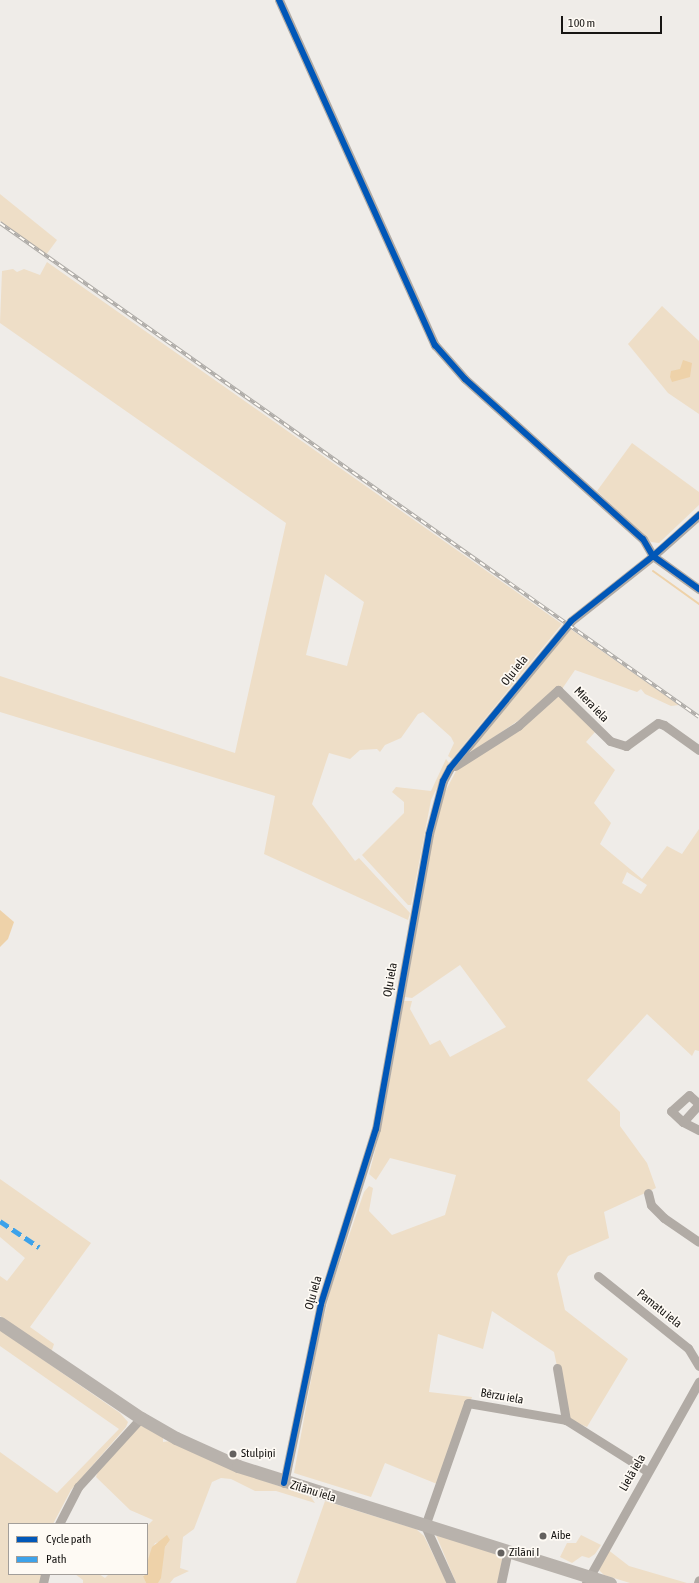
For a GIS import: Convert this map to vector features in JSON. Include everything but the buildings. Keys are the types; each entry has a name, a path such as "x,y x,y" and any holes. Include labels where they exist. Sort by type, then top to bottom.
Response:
{"highway":[{"name":"Zīlānu iela","path":"0,1323 141,1418 201,1450 284,1483 508,1551 587,1580 610,1583"}],"street":[{"path":"279,0 435,344 465,379 643,539 653,556 699,589"},
{"name":"Oļu iela","path":"284,1483 321,1304 376,1128 429,834 436,803 450,768 571,621 653,556 699,515"},
{"name":"Miera iela","path":"450,768 518,726 558,690 610,741 626,746 658,723 664,725 699,750"},
{"path":"683,1122 699,1130"},
{"path":"648,1193 651,1205 664,1218 699,1242"},
{"name":"Pamatu iela","path":"598,1276 688,1348 699,1366"},
{"path":"557,1368 566,1420"},
{"name":"Lielā iela","path":"587,1580 699,1382"},
{"name":"Bērzu iela","path":"425,1526 468,1403 566,1420 648,1471"},
{"path":"60,1523 78,1487 141,1418"},
{"path":"425,1526 451,1583"},
{"path":"501,1583 508,1551"}],"shaded area":[{"path":"0,194 57,240 46,255 0,221"},
{"path":"47,262 562,624 452,759 448,756 454,743 451,737 423,712 418,714 401,738 385,745 380,752 377,749 360,750 350,759 329,753 312,804 355,861 359,858 410,913 408,920 264,854 275,796 0,712 0,676 235,753 286,523 0,323 2,271 13,269 17,272 24,269 40,275","holes":["325,574 364,602 347,666 306,655"]},
{"path":"662,306 699,341 699,414 668,393 628,344"},
{"path":"683,360 692,363 690,377 672,382 670,377 671,371 680,369"},
{"path":"632,443 699,492 699,505 659,543 651,542 597,491"},
{"path":"569,628 679,705 671,706 645,694 641,689 637,692 575,670 562,689 560,688 525,716 472,752 470,749"},
{"path":"559,695 595,732 586,742 615,770 594,803 611,823 600,844 642,879 667,846 682,854 699,829 699,1051 695,1050 692,1056 647,1014 587,1080 620,1112 620,1126 647,1163 656,1188 604,1212 609,1238 568,1256 557,1274 565,1310 628,1359 587,1427 568,1419 554,1352 492,1311 483,1349 438,1334 429,1392 472,1397 442,1486 385,1463 371,1497 294,1473 319,1337 331,1288 364,1192 369,1186 373,1188 369,1211 392,1235 445,1215 456,1175 390,1158 376,1180 369,1174 382,1124 404,1001 412,1001 410,1009 430,1045 440,1040 450,1057 506,1027 460,965 412,998 405,997 435,823 444,794 458,767","holes":["627,872 647,885 641,894 622,883"]},
{"path":"446,759 449,763 431,800 411,905 408,905 362,855 404,813 404,802 392,792 396,787 431,791"},
{"path":"0,910 14,922 8,939 0,947"},
{"path":"0,1179 91,1243 30,1327 54,1344 51,1353 0,1316 0,1276 7,1281 25,1258 0,1237"},
{"path":"0,1330 120,1413 128,1422 126,1427 71,1490 54,1523 8,1523 8,1575 42,1575 40,1583 0,1583 0,1452 57,1493 119,1429 0,1346"},
{"path":"138,1424 163,1437 163,1442 170,1441 235,1471 311,1497 315,1503 276,1491 255,1491 231,1479 221,1478 212,1482 194,1529 183,1537 180,1568 189,1571 174,1578 170,1583 158,1583 165,1547 170,1540 155,1543 148,1560 148,1525 153,1520 130,1510 96,1477 98,1471"},
{"path":"325,1501 416,1529 424,1536 447,1583 296,1583"},
{"path":"167,1535 170,1540 165,1547 161,1578 158,1583 146,1583 143,1576 148,1575 148,1560 152,1547"},
{"path":"436,1535 503,1554 498,1583 456,1583"},
{"path":"581,1535 601,1545 595,1554 589,1558 582,1556 572,1563 560,1557 567,1543 576,1543"},
{"path":"607,1549 629,1566 687,1583 630,1583 604,1575 597,1568"},
{"path":"76,1575 100,1575 105,1578 108,1575 143,1575 146,1583 83,1583 83,1580"}],"waterway":[{"path":"653,571 699,604"}],"railway":[{"path":"0,223 699,717"}],"marked path":[{"path":"0,1221 39,1247"}],"cycle path":[{"path":"279,0 435,345 465,379 643,539 653,556 699,589"},
{"path":"284,1483 321,1304 376,1129 429,834 443,781 450,768 571,621 653,556 699,515"}],"place":[{"name":"Stulpiņi","path":"233,1454"},
{"name":"Aibe","path":"543,1536"},
{"name":"Zīlāni I","path":"501,1553"}]}
